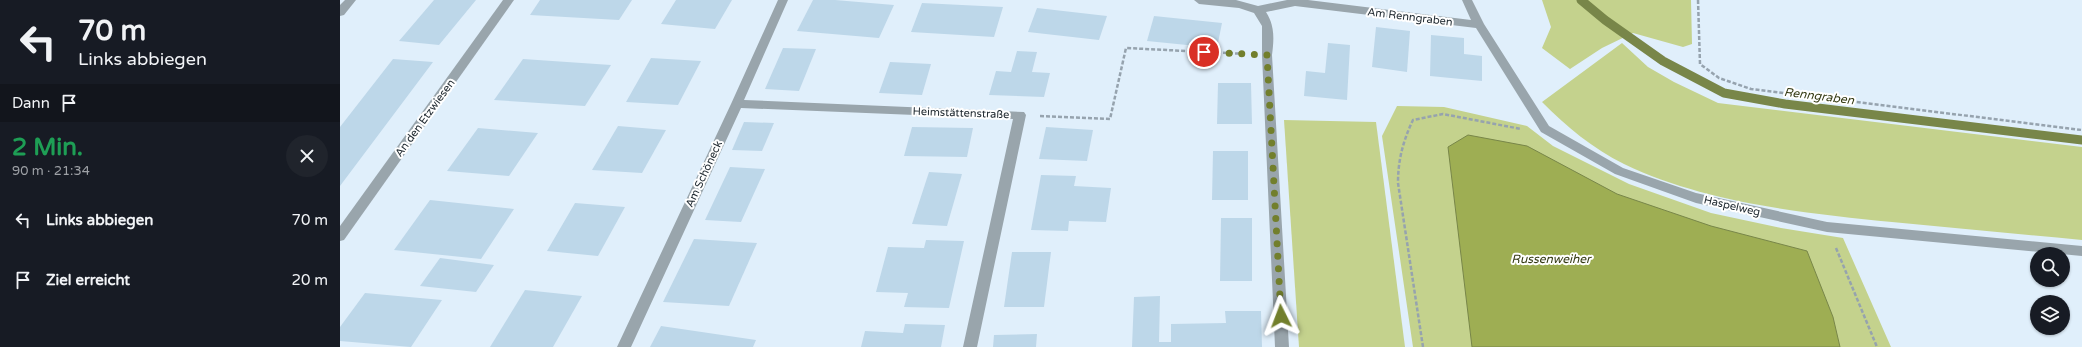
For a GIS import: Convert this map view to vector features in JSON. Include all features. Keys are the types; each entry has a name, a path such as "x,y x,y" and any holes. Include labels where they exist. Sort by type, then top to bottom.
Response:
{"street":[{"path":"340,12 351,0"},
{"name":"An den Etzwiesen","path":"340,236 509,0"},
{"name":"Am Schöneck","path":"624,347 737,104 783,0"},
{"name":"Am Renngraben","path":"1200,0 1239,4 1258,10 1295,2 1479,25"},
{"name":"Haspelweg","path":"1468,0 1479,25 1545,129 1619,171 1696,198 1827,227 2082,251"},
{"path":"1258,10 1265,17 1268,24 1267,55 1282,347"},
{"name":"Heimstättenstraße","path":"737,104 1020,115 970,347"}],"path":[{"path":"1698,0 1700,64 1719,78 1751,89 2082,130"},
{"path":"1020,115 1110,119 1126,48 1267,55"},
{"path":"1422,347 1398,183 1398,158 1405,135 1414,120 1443,114 1528,130 1545,129"},
{"path":"1827,227 1878,347"}],"shaded area":[{"path":"1542,0 1691,0 1692,44 1683,47 1633,33 1602,48 1570,69 1542,48 1551,27"},
{"path":"1622,43 1648,67 1674,82 1718,103 2082,147 2082,240 1859,219 1790,210 1721,197 1688,188 1655,177 1624,164 1601,151 1580,136 1542,102"},
{"name":"Russenweiher","path":"1397,106 1444,107 1527,126 1553,146 1629,184 1711,213 1781,228 1843,238 1891,347 1413,347 1382,136"},
{"path":"1284,120 1376,122 1405,347 1299,347"}],"water":[{"name":"Russenweiher","path":"1468,135 1527,146 1617,194 1711,226 1807,251 1833,317 1840,347 1472,347 1448,147"}],"building":[{"path":"434,0 476,0 439,45 399,41"},
{"path":"540,0 632,0 619,20 530,15"},
{"path":"676,0 732,0 715,29 661,24"},
{"path":"813,0 835,0 894,5 879,38 797,31"},
{"path":"922,3 1003,7 994,37 911,32"},
{"path":"1037,8 1107,16 1099,40 1028,32"},
{"path":"1154,16 1222,23 1217,48 1147,41"},
{"path":"1376,27 1410,31 1407,72 1372,67"},
{"path":"1431,35 1464,38 1464,54 1482,56 1482,81 1430,76"},
{"path":"1328,43 1350,45 1347,100 1304,96 1306,71 1325,73"},
{"path":"783,48 816,49 799,91 765,89"},
{"path":"1017,51 1037,52 1032,72 1050,73 1044,97 989,95 996,71 1011,72"},
{"path":"651,58 701,61 678,105 626,102"},
{"path":"393,59 433,62 340,186 340,127"},
{"path":"523,59 611,65 585,106 494,100"},
{"path":"890,62 931,64 922,95 879,93"},
{"path":"1218,83 1251,83 1252,124 1217,124"},
{"path":"744,122 774,123 762,151 732,150"},
{"path":"618,126 666,130 642,173 592,170"},
{"path":"912,127 973,128 967,157 904,156"},
{"path":"1046,127 1093,130 1087,161 1039,159"},
{"path":"478,128 538,133 509,176 447,171"},
{"path":"1213,151 1248,151 1248,200 1212,200"},
{"path":"730,167 765,169 741,222 705,220"},
{"path":"929,172 962,174 947,226 912,224"},
{"path":"1041,175 1076,176 1074,186 1111,188 1106,222 1069,221 1068,231 1031,230"},
{"path":"430,200 514,209 481,259 394,250"},
{"path":"575,203 625,207 598,256 547,251"},
{"path":"1221,218 1252,218 1252,281 1220,281"},
{"path":"694,239 757,243 729,306 663,302"},
{"path":"926,240 964,241 949,308 904,307 908,293 876,292 888,247 924,248"},
{"path":"1012,252 1051,252 1044,307 1004,307"},
{"path":"440,258 494,265 476,292 420,286"},
{"path":"525,290 582,296 553,347 490,347"},
{"path":"365,293 442,300 411,347 340,341 340,327"},
{"path":"1160,296 1159,342 1171,342 1171,324 1226,323 1225,311 1261,311 1262,347 1132,347 1134,297"},
{"path":"905,324 945,325 941,347 861,347 865,331 903,333"},
{"path":"661,326 756,340 753,347 650,347"},
{"path":"1037,334 1036,347 993,347 994,335"}],"waterway":[{"name":"Renngraben","path":"1581,0 1605,20 1663,61 1724,93 1785,104 2082,140"}],"route":[{"path":"1204,52 1267,55 1281,316"}]}
